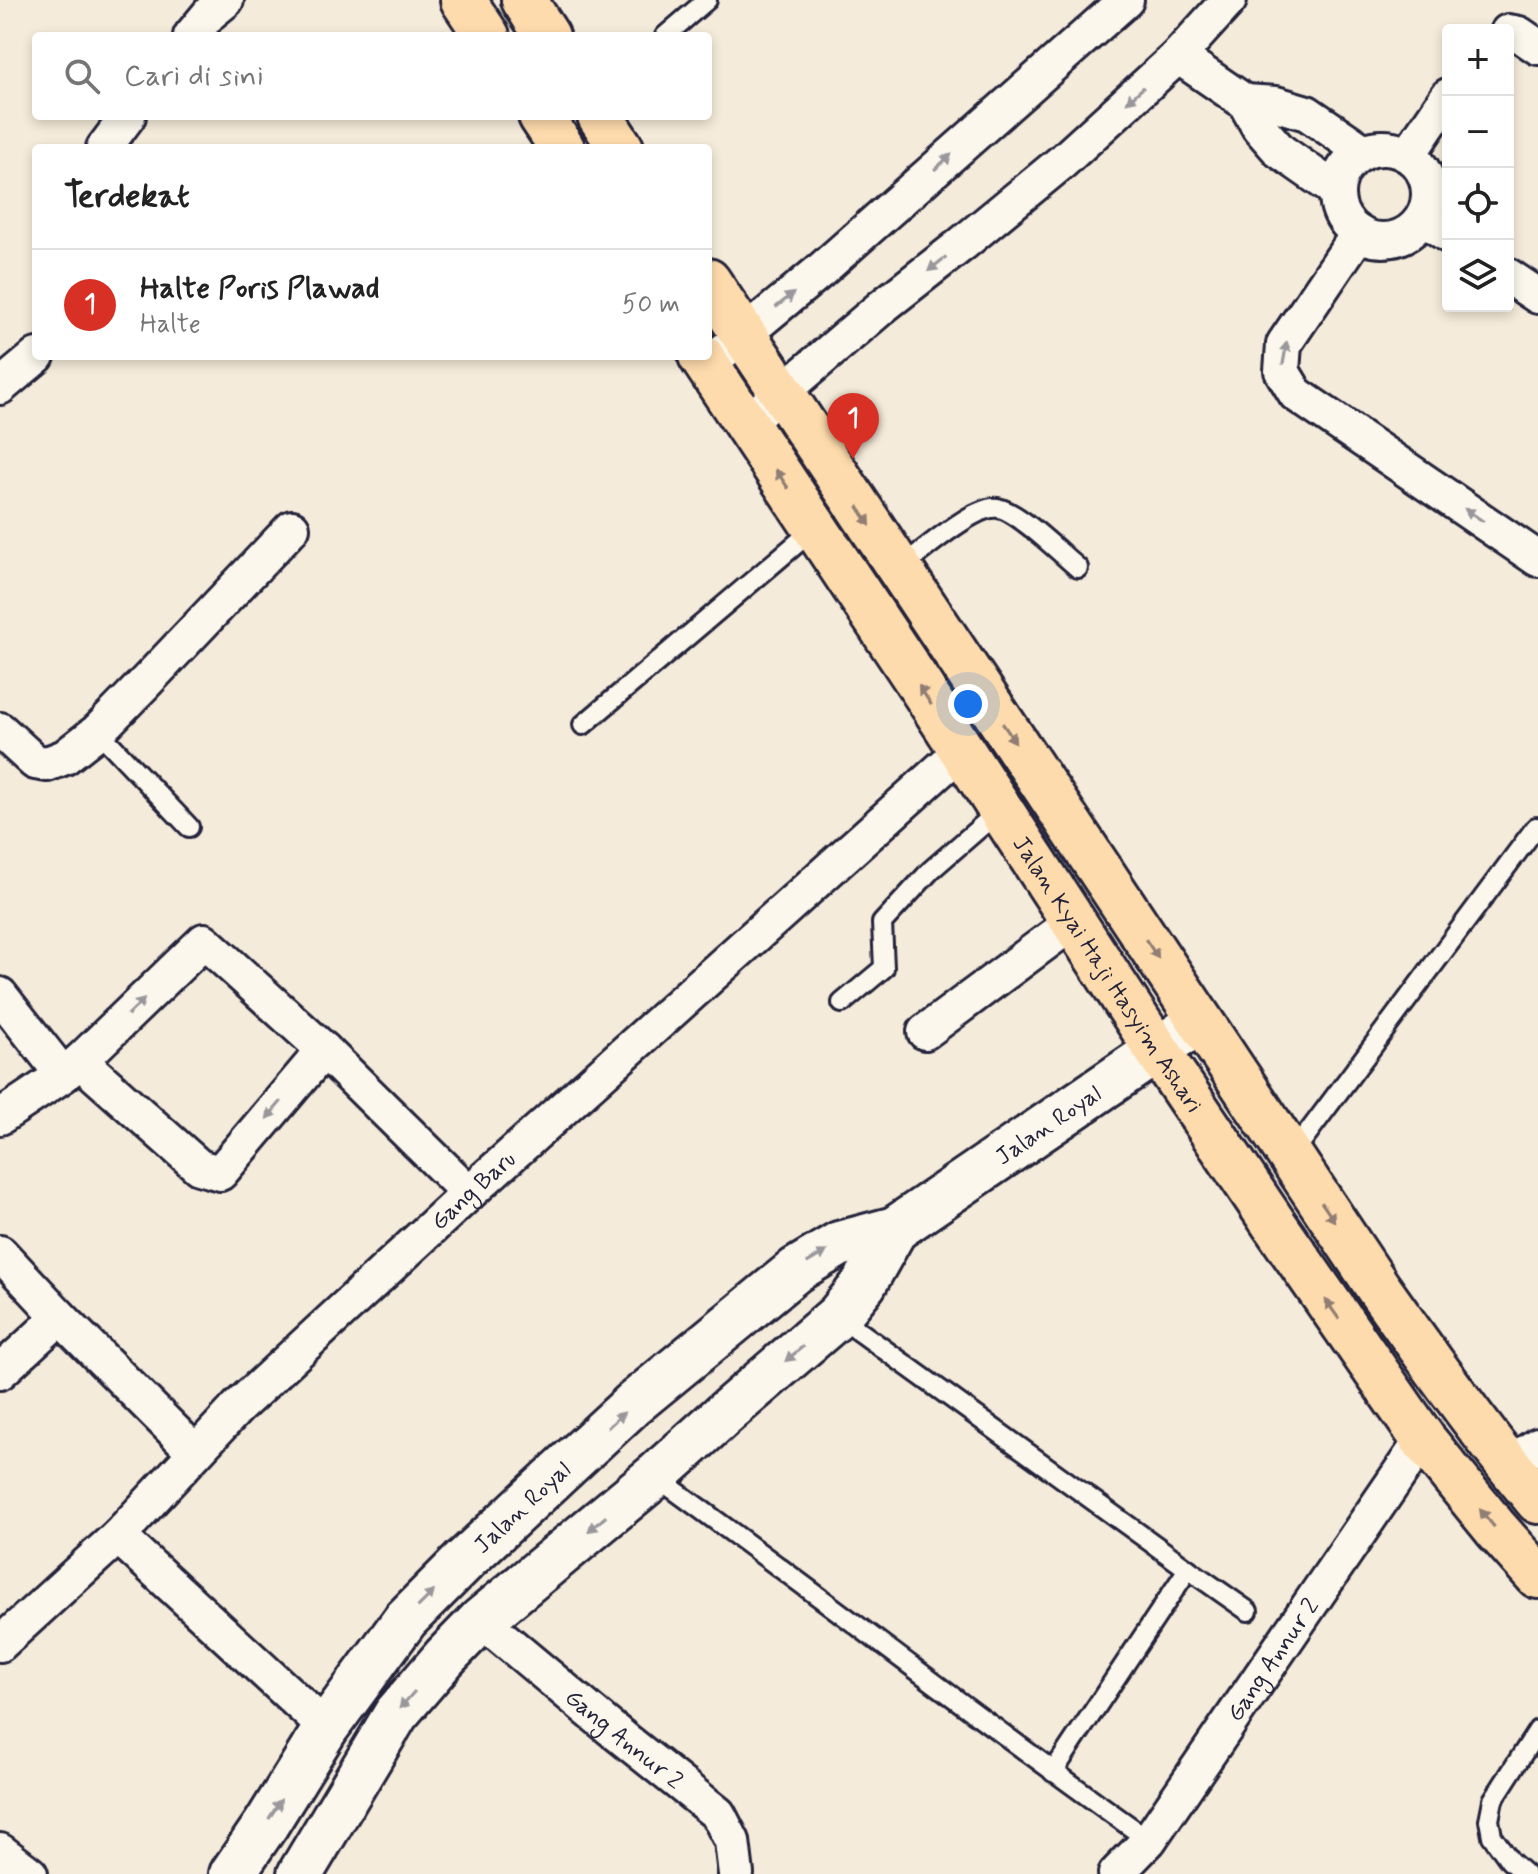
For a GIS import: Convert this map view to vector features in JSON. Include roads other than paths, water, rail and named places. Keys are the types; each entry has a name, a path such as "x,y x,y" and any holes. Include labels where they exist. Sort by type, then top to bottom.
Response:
{"main road":[{"path":"463,0 484,32"},
{"path":"524,0 544,32"},
{"path":"544,120 559,144"},
{"path":"603,120 618,144"},
{"name":"Jalan Kyai Haji Hasyim Ashari","path":"712,287 1413,1337 1455,1396 1523,1455 1538,1501"},
{"name":"Jalan Kyai Haji Hasyim Ashari","path":"704,361 1310,1277 1423,1439 1538,1576"}],"street":[{"path":"194,32 226,0"},
{"path":"712,356 744,335 820,271 1126,0"},
{"path":"745,424 883,306 1063,161 1178,56 1229,0"},
{"path":"1514,33 1538,47"},
{"path":"1178,56 1245,102 1259,127 1280,151 1337,191"},
{"path":"1245,102 1276,104 1307,113 1364,152"},
{"path":"1408,155 1442,105"},
{"path":"107,144 125,120"},
{"path":"1386,148 1397,150 1421,167 1428,183 1436,226 1416,228 1406,235 1382,240 1370,238 1349,225 1342,215 1337,191 1341,175 1350,162 1364,152 1386,148"},
{"path":"1359,233 1284,344 1282,371 1296,394 1538,559"},
{"path":"1514,280 1538,296"},
{"path":"0,387 32,360"},
{"path":"0,730 35,762 47,764 65,757 98,731 292,528"},
{"name":"Gang Baru","path":"0,1644 118,1536 238,1407 469,1193 961,751"},
{"path":"925,1032 1073,922"},
{"path":"0,1117 71,1068 204,941 324,1050 469,1193"},
{"path":"0,995 71,1068 199,1167 220,1173 324,1050"},
{"name":"Jalan Royal","path":"232,1874 326,1728 406,1619 633,1404 796,1270 839,1244 895,1229 1200,1021"},
{"name":"Jalan Royal","path":"300,1874 396,1714 445,1657 481,1620 655,1476 838,1316 864,1284 895,1229"},
{"path":"0,1253 195,1452"},
{"path":"0,1372 60,1317"},
{"name":"Gang Annur 2","path":"1116,1874 1149,1840 1423,1439"},
{"path":"118,1536 326,1728"},
{"name":"Gang Annur 2","path":"481,1620 718,1814 732,1841 736,1874"},
{"path":"0,1851 30,1874"}],"lane":[{"path":"670,32 707,0"},
{"path":"899,569 971,515 989,508 1001,508 1016,517 1078,568"},
{"path":"583,725 815,528"},
{"path":"98,731 189,827"},
{"path":"842,1003 884,968 882,923 931,870 1000,810"},
{"path":"1290,1157 1536,827"},
{"path":"838,1316 1248,1611"},
{"path":"655,1476 1149,1840"},
{"path":"1053,1772 1188,1569"},
{"path":"1525,1874 1505,1868 1489,1820 1493,1800 1538,1730"}],"place":[{"name":"Halte Poris Plawad","path":"853,459"}]}
